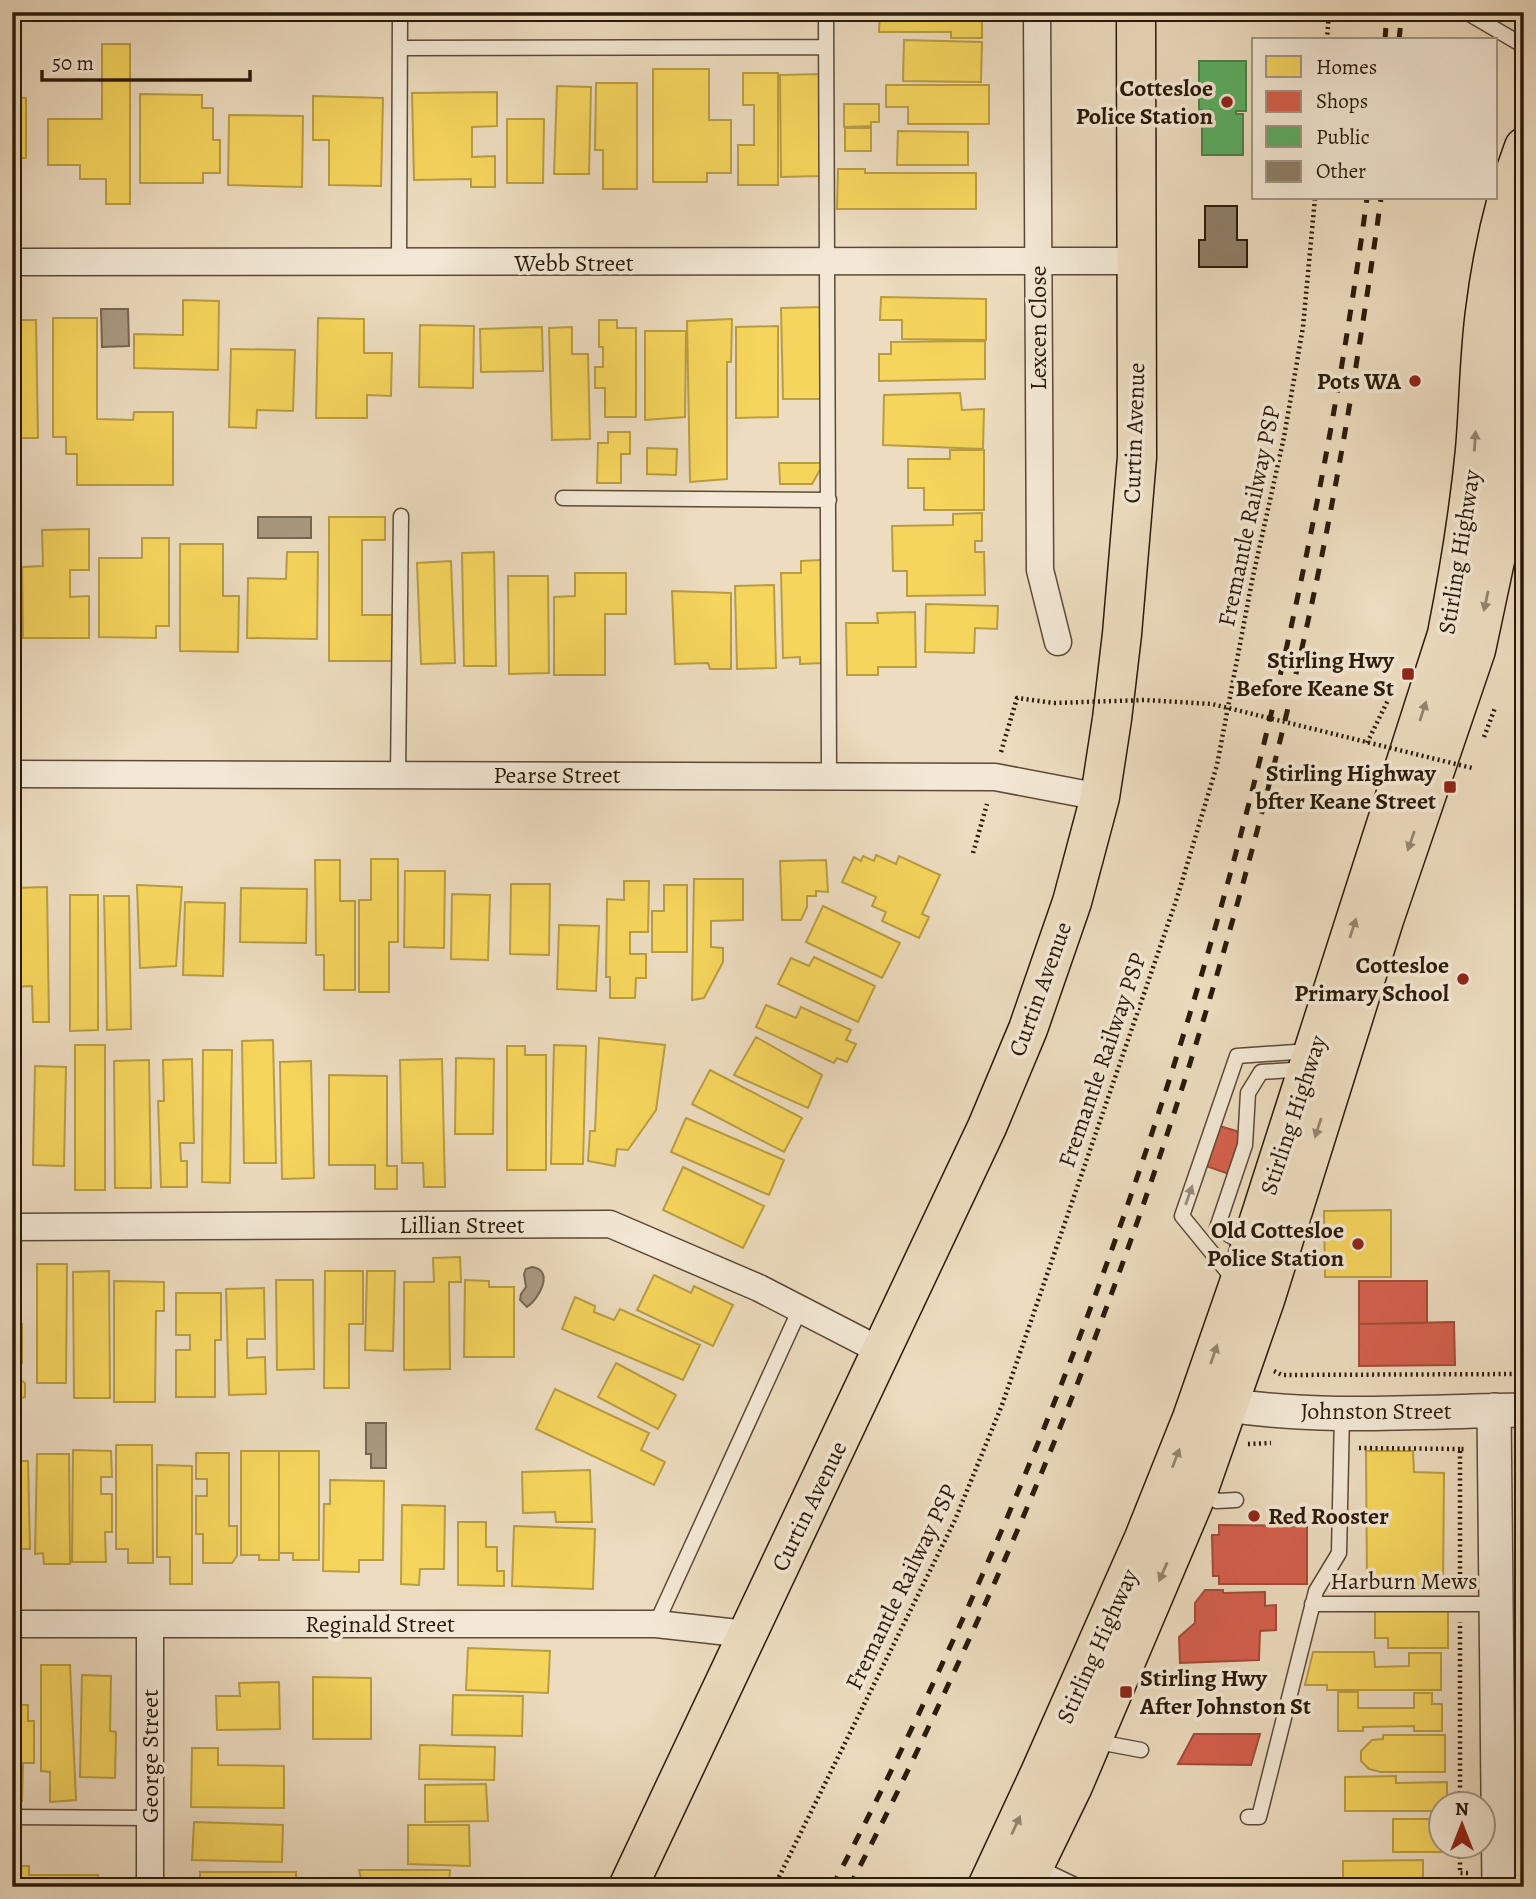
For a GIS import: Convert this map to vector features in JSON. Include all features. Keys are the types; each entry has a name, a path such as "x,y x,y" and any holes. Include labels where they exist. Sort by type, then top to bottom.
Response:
{"main road":[{"name":"Curtin Avenue","path":"628,1887 988,1127 1028,1029 1072,902 1100,797 1122,634 1137,457 1136,12"},
{"name":"Stirling Highway","path":"1495,550 1475,449 1484,313 1495,243 1513,175 1524,147"},
{"name":"Stirling Highway","path":"987,1887 1152,1521 1192,1418 1252,1293 1250,1247 1476,650 1495,550 1513,315 1524,266"},
{"name":"Stirling Highway","path":"1030,1876 1199,1489 1228,1405 1252,1293 1319,1064"}],"street":[{"name":"Lexcen Close","path":"1037,12 1040,570 1058,642"},
{"name":"Webb Street","path":"12,262 1136,261"},
{"name":"Pearse Street","path":"12,774 995,777 1100,797"},
{"name":"Lillian Street","path":"12,1227 610,1224 759,1288 883,1352"},
{"name":"Johnston Street","path":"1228,1405 1263,1410 1342,1413 1509,1410"},
{"path":"1499,1887 1496,1604 1509,1410"},
{"name":"Reginald Street","path":"12,1624 656,1624 747,1634"},
{"name":"George Street","path":"150,1625 150,1887"}],"lane":[{"path":"399,262 400,12"},
{"path":"826,12 829,775"},
{"path":"1466,12 1524,46"},
{"path":"400,48 826,47"},
{"path":"562,498 829,499"},
{"path":"398,775 401,516"},
{"path":"1252,1293 1182,1216 1237,1056 1319,1064"},
{"path":"656,1624 800,1309"},
{"path":"1248,1817 1259,1817 1315,1591 1339,1553 1342,1413"},
{"path":"1199,1489 1217,1501 1236,1500"},
{"name":"Harburn Mews","path":"1312,1604 1496,1604"},
{"path":"1091,1741 1141,1750"},
{"path":"12,1817 150,1818"},
{"path":"1030,1876 1075,1885"}],"path":[{"path":"1327,38 1329,12"},
{"name":"Fremantle Railway PSP","path":"774,1887 961,1508 1002,1405 1177,898 1217,765 1252,582 1284,437 1303,327 1315,200"},
{"path":"1367,743 1391,695"},
{"path":"999,762 1017,698 1054,703 1145,700 1212,704 1472,768"},
{"path":"973,853 990,793"},
{"path":"1273,1371 1282,1375 1524,1374"}],"shaded area":[{"path":"101,309 128,309 129,346 102,347"},
{"path":"258,517 311,517 311,538 258,538"},
{"path":"532,1267 543,1273 544,1279 540,1292 527,1307 520,1300 526,1287 524,1274 526,1269"},
{"path":"366,1423 386,1423 386,1468 371,1468 371,1454 366,1454"}],"building: Homes":[{"path":"90,12 121,12 121,16 90,16"},
{"path":"616,12 636,12 636,17 616,18"},
{"path":"643,12 685,12 685,18 643,18"},
{"path":"880,12 982,12 982,38 951,38 951,32 879,32"},
{"path":"904,40 982,42 981,82 903,81"},
{"path":"102,44 130,44 130,204 106,204 106,179 80,179 80,165 48,165 48,119 102,119"},
{"path":"653,69 709,69 709,120 731,120 731,173 707,173 707,182 653,182"},
{"path":"743,73 778,73 778,185 738,185 738,145 754,145 754,105 743,105"},
{"path":"821,74 822,176 781,177 780,75"},
{"path":"596,83 637,83 637,189 603,189 603,150 595,150"},
{"path":"886,85 989,85 989,124 908,124 908,107 886,107"},
{"path":"557,86 591,87 589,174 554,174"},
{"path":"497,92 497,126 472,127 472,157 495,156 495,187 471,187 471,179 414,180 412,93"},
{"path":"140,94 202,95 202,108 213,108 213,140 220,140 220,173 203,173 203,183 140,183"},
{"path":"313,96 383,98 381,186 329,185 329,140 313,140"},
{"path":"12,97 26,98 26,158 12,158"},
{"path":"844,104 879,104 879,122 871,122 871,126 844,127"},
{"path":"229,115 303,116 302,187 228,185"},
{"path":"507,119 544,119 543,183 507,183"},
{"path":"845,128 871,128 871,151 845,151"},
{"path":"898,131 968,132 968,165 897,165"},
{"path":"838,169 865,169 865,173 976,173 976,209 837,209"},
{"path":"881,297 986,299 986,340 902,339 902,320 880,320"},
{"path":"183,300 219,301 218,370 134,368 134,334 183,335"},
{"path":"824,307 821,399 783,399 781,308"},
{"path":"53,318 97,318 97,419 133,420 134,412 173,412 173,485 77,485 77,454 66,454 66,437 53,437"},
{"path":"318,318 364,319 364,353 392,353 391,396 367,395 367,418 316,418"},
{"path":"732,319 731,362 727,362 727,479 690,482 687,321"},
{"path":"12,320 36,320 38,438 12,438"},
{"path":"599,320 617,320 617,328 636,328 636,417 605,417 605,388 595,388 595,367 603,367 603,347 599,347"},
{"path":"420,325 474,326 473,388 419,387"},
{"path":"778,326 778,417 736,418 736,327"},
{"path":"542,327 543,371 481,372 480,329"},
{"path":"572,327 572,354 588,354 590,439 552,440 549,328"},
{"path":"645,331 686,331 685,417 645,420"},
{"path":"985,341 985,379 879,381 879,354 891,354 891,342"},
{"path":"231,349 295,350 293,411 257,410 256,428 229,427"},
{"path":"960,393 962,410 984,409 983,449 883,445 884,395"},
{"path":"608,432 630,432 630,454 621,454 621,483 597,483 598,443 608,443"},
{"path":"647,448 677,449 676,475 647,474"},
{"path":"950,450 984,450 984,510 924,510 924,488 908,488 908,459 950,459"},
{"path":"779,463 824,463 812,484 780,484"},
{"path":"982,513 982,541 975,541 975,552 984,552 985,595 907,596 907,571 893,571 892,526 953,525 953,514"},
{"path":"329,517 385,517 385,540 362,540 362,615 393,615 394,661 329,661"},
{"path":"89,529 89,570 70,570 70,597 89,596 89,638 23,638 22,567 43,566 42,530"},
{"path":"142,538 169,538 169,626 156,626 156,638 99,637 99,558 142,558"},
{"path":"180,544 223,544 223,596 239,596 238,652 180,651"},
{"path":"287,552 318,552 317,639 247,638 248,578 286,579"},
{"path":"494,552 496,666 464,666 462,553"},
{"path":"821,560 822,663 800,664 800,657 783,658 781,573 801,573 801,561"},
{"path":"451,561 455,663 421,664 417,563"},
{"path":"575,573 626,573 626,614 605,614 605,675 554,675 554,597 575,596"},
{"path":"508,576 548,576 549,673 509,674"},
{"path":"774,585 776,668 737,669 735,586"},
{"path":"12,591 16,591 16,629 12,629"},
{"path":"672,591 731,593 731,669 710,669 708,663 675,664"},
{"path":"926,604 998,606 997,629 975,628 974,653 925,652"},
{"path":"915,612 916,667 878,667 878,675 847,675 846,623 878,623 877,613"},
{"path":"876,855 896,864 899,856 940,875 922,914 929,917 919,938 882,921 886,912 872,906 876,897 842,882 854,857 861,861 863,856 874,861"},
{"path":"371,859 398,859 398,942 389,942 389,992 359,992 359,900 371,900"},
{"path":"315,860 340,860 340,901 355,901 355,990 324,990 324,955 316,955"},
{"path":"826,860 828,892 816,891 816,896 807,896 807,907 801,920 782,920 780,861"},
{"path":"405,871 445,871 444,948 404,947"},
{"path":"694,879 743,879 743,920 711,921 711,947 723,948 723,962 704,998 692,1000"},
{"path":"624,881 649,881 648,932 630,932 630,954 646,954 646,978 636,978 635,998 610,998 610,977 606,977 607,899 624,900"},
{"path":"511,884 550,884 549,955 510,954"},
{"path":"137,885 182,887 176,966 140,968"},
{"path":"664,885 687,885 687,952 652,952 652,911 664,911"},
{"path":"47,887 49,1022 33,1022 32,986 12,987 12,888"},
{"path":"241,888 307,889 306,943 240,942"},
{"path":"452,894 490,895 488,960 451,959"},
{"path":"70,895 98,895 98,1030 70,1031"},
{"path":"104,896 129,896 131,1029 107,1030"},
{"path":"185,902 225,903 223,976 183,975"},
{"path":"823,906 900,943 882,978 806,942"},
{"path":"559,925 599,926 596,991 557,989"},
{"path":"814,957 875,986 858,1022 778,984 791,958 809,966"},
{"path":"766,1005 796,1018 801,1007 851,1030 846,1040 856,1044 847,1062 837,1058 834,1063 756,1027"},
{"path":"756,1037 822,1075 808,1108 734,1075"},
{"path":"599,1038 665,1045 656,1110 628,1150 617,1149 615,1166 588,1161 590,1131 595,1131"},
{"path":"273,1040 276,1163 244,1163 242,1041"},
{"path":"75,1045 105,1045 105,1190 75,1190"},
{"path":"554,1045 586,1046 583,1164 551,1164"},
{"path":"507,1046 525,1046 525,1055 546,1055 546,1170 507,1170"},
{"path":"203,1050 232,1050 230,1183 202,1182"},
{"path":"12,1053 21,1053 19,1164 12,1164"},
{"path":"456,1058 494,1059 493,1134 455,1134"},
{"path":"192,1059 194,1143 180,1143 181,1161 187,1161 187,1187 161,1187 158,1101 164,1101 163,1060"},
{"path":"442,1059 445,1187 424,1187 423,1163 402,1163 400,1060"},
{"path":"149,1060 151,1188 115,1188 114,1061"},
{"path":"311,1061 314,1178 282,1179 280,1062"},
{"path":"35,1066 66,1067 64,1166 33,1165"},
{"path":"710,1070 802,1118 784,1152 692,1104"},
{"path":"329,1075 387,1076 387,1166 397,1166 397,1189 375,1189 375,1165 329,1165"},
{"path":"686,1118 784,1160 769,1195 671,1152"},
{"path":"683,1167 764,1206 743,1248 663,1210"},
{"name":"Old Cottesloe Police Station","path":"1391,1210 1391,1277 1325,1277 1324,1211"},
{"path":"460,1257 461,1282 449,1282 450,1369 404,1370 404,1282 434,1282 433,1258"},
{"path":"37,1264 67,1264 66,1383 37,1383"},
{"path":"109,1271 110,1398 74,1398 73,1272"},
{"path":"325,1271 363,1271 363,1324 349,1324 349,1388 324,1388"},
{"path":"367,1271 395,1271 393,1351 365,1350"},
{"path":"654,1275 691,1293 694,1286 733,1305 713,1346 637,1310"},
{"path":"276,1280 313,1280 314,1369 277,1370"},
{"path":"465,1280 489,1281 489,1287 514,1287 514,1357 464,1357"},
{"path":"114,1281 164,1282 164,1311 156,1311 155,1402 114,1402"},
{"path":"264,1288 265,1339 247,1339 247,1358 265,1357 266,1394 229,1395 226,1289"},
{"path":"176,1293 221,1293 221,1340 215,1340 215,1397 176,1397 176,1350 190,1350 190,1335 176,1335"},
{"path":"575,1297 595,1306 594,1312 614,1320 620,1309 700,1345 683,1380 562,1329"},
{"path":"12,1324 22,1324 22,1363 16,1369 16,1377 25,1383 25,1397 12,1401"},
{"path":"616,1363 676,1395 658,1429 598,1397"},
{"path":"555,1389 649,1433 641,1450 665,1462 654,1485 536,1429"},
{"path":"116,1445 152,1445 153,1563 128,1563 128,1549 116,1549"},
{"path":"73,1450 111,1451 112,1477 101,1477 101,1494 112,1494 112,1532 105,1532 106,1562 72,1562"},
{"path":"241,1451 279,1451 279,1560 259,1560 259,1555 241,1555"},
{"path":"279,1451 319,1451 319,1560 293,1560 293,1553 279,1553"},
{"path":"1366,1451 1413,1451 1414,1472 1444,1473 1443,1589 1367,1589"},
{"path":"196,1453 229,1453 229,1526 237,1526 237,1556 232,1563 203,1563 203,1534 196,1534 196,1496 207,1496 207,1479 196,1479"},
{"path":"37,1454 69,1454 70,1564 44,1564 43,1553 35,1554"},
{"path":"12,1461 28,1461 30,1549 12,1549"},
{"path":"157,1465 192,1466 192,1584 170,1584 170,1557 157,1557"},
{"path":"590,1470 592,1522 556,1522 555,1512 523,1513 522,1472"},
{"path":"330,1480 384,1481 383,1560 359,1560 359,1572 323,1571 324,1504 330,1504"},
{"path":"402,1505 445,1506 444,1569 420,1569 419,1585 401,1584"},
{"path":"458,1522 486,1522 486,1547 497,1547 497,1571 504,1571 504,1586 458,1585"},
{"path":"514,1526 595,1529 593,1589 512,1586"},
{"path":"1375,1606 1448,1607 1448,1648 1388,1648 1388,1638 1375,1638"},
{"path":"468,1648 550,1651 548,1693 466,1690"},
{"path":"1313,1652 1374,1652 1375,1667 1409,1666 1409,1653 1441,1653 1441,1690 1327,1690 1327,1685 1305,1685"},
{"path":"41,1665 70,1665 76,1800 50,1802 50,1772 41,1771"},
{"path":"82,1675 111,1676 110,1731 116,1732 115,1778 80,1777"},
{"path":"313,1677 371,1678 371,1739 313,1739"},
{"path":"279,1682 280,1729 217,1730 216,1696 240,1696 239,1683"},
{"path":"1338,1692 1358,1692 1358,1708 1414,1708 1414,1693 1432,1693 1432,1704 1442,1704 1442,1731 1414,1731 1414,1726 1363,1727 1363,1731 1338,1731"},
{"path":"453,1695 523,1696 522,1736 452,1735"},
{"path":"12,1705 28,1705 28,1721 34,1721 34,1763 23,1763 22,1801 12,1801"},
{"path":"1383,1735 1445,1735 1445,1772 1381,1772 1369,1769 1361,1761 1361,1751 1372,1740 1383,1739"},
{"path":"420,1745 495,1747 494,1780 419,1779"},
{"path":"192,1748 218,1748 218,1765 284,1766 284,1808 191,1807"},
{"path":"1396,1776 1396,1783 1447,1782 1447,1790 1428,1790 1428,1811 1345,1811 1345,1777"},
{"path":"486,1784 488,1821 425,1822 425,1785"},
{"path":"1393,1819 1428,1819 1428,1852 1393,1852"},
{"path":"194,1822 283,1825 282,1862 192,1860"},
{"path":"408,1825 469,1825 470,1866 408,1864"},
{"path":"1423,1860 1423,1878 1429,1878 1429,1887 1343,1887 1343,1861"},
{"path":"13,1866 29,1866 29,1875 98,1875 98,1887 13,1887"},
{"path":"359,1870 450,1870 449,1887 363,1887"},
{"path":"200,1872 296,1872 296,1887 200,1887"}],"building: Shops":[{"path":"1216,1125 1243,1133 1229,1174 1203,1165"},
{"path":"1359,1281 1427,1281 1427,1323 1359,1324"},
{"path":"1454,1322 1455,1365 1359,1366 1359,1324"},
{"path":"1219,1525 1307,1526 1307,1584 1219,1584 1219,1576 1213,1576 1212,1535 1219,1535"},
{"path":"1205,1590 1223,1590 1223,1593 1265,1592 1265,1606 1276,1605 1276,1630 1260,1631 1259,1660 1180,1663 1179,1637 1195,1623 1195,1603"},
{"path":"1194,1734 1260,1734 1251,1765 1178,1764"}],"building: Public":[{"path":"1199,61 1246,61 1246,111 1236,111 1236,114 1243,114 1243,155 1202,155 1202,116 1211,116 1211,110 1199,110"}],"building: Other":[{"path":"1205,206 1237,206 1237,240 1247,240 1247,267 1199,267 1199,240 1205,240"}],"railway":[{"path":"1385,38 1387,12"},
{"path":"1399,38 1402,12"},
{"path":"832,1887 931,1687 1021,1484 1102,1276 1174,1066 1236,852 1289,636 1333,418 1367,200"},
{"path":"849,1887 966,1646 1071,1399 1119,1273 1204,1019 1241,890 1306,630 1348,414 1381,200"}],"place":[{"name":"Cottesloe Police Station","path":"1227,102"},
{"name":"Pots WA","path":"1415,381"},
{"name":"Stirling Hwy Before Keane St","path":"1408,674"},
{"name":"Stirling Highway bfter Keane Street","path":"1450,787"},
{"name":"Cottesloe Primary School","path":"1463,979"},
{"name":"Old Cottesloe Police Station","path":"1358,1244"},
{"name":"Red Rooster","path":"1254,1516"},
{"name":"Stirling Hwy After Johnston St","path":"1126,1692"}]}
